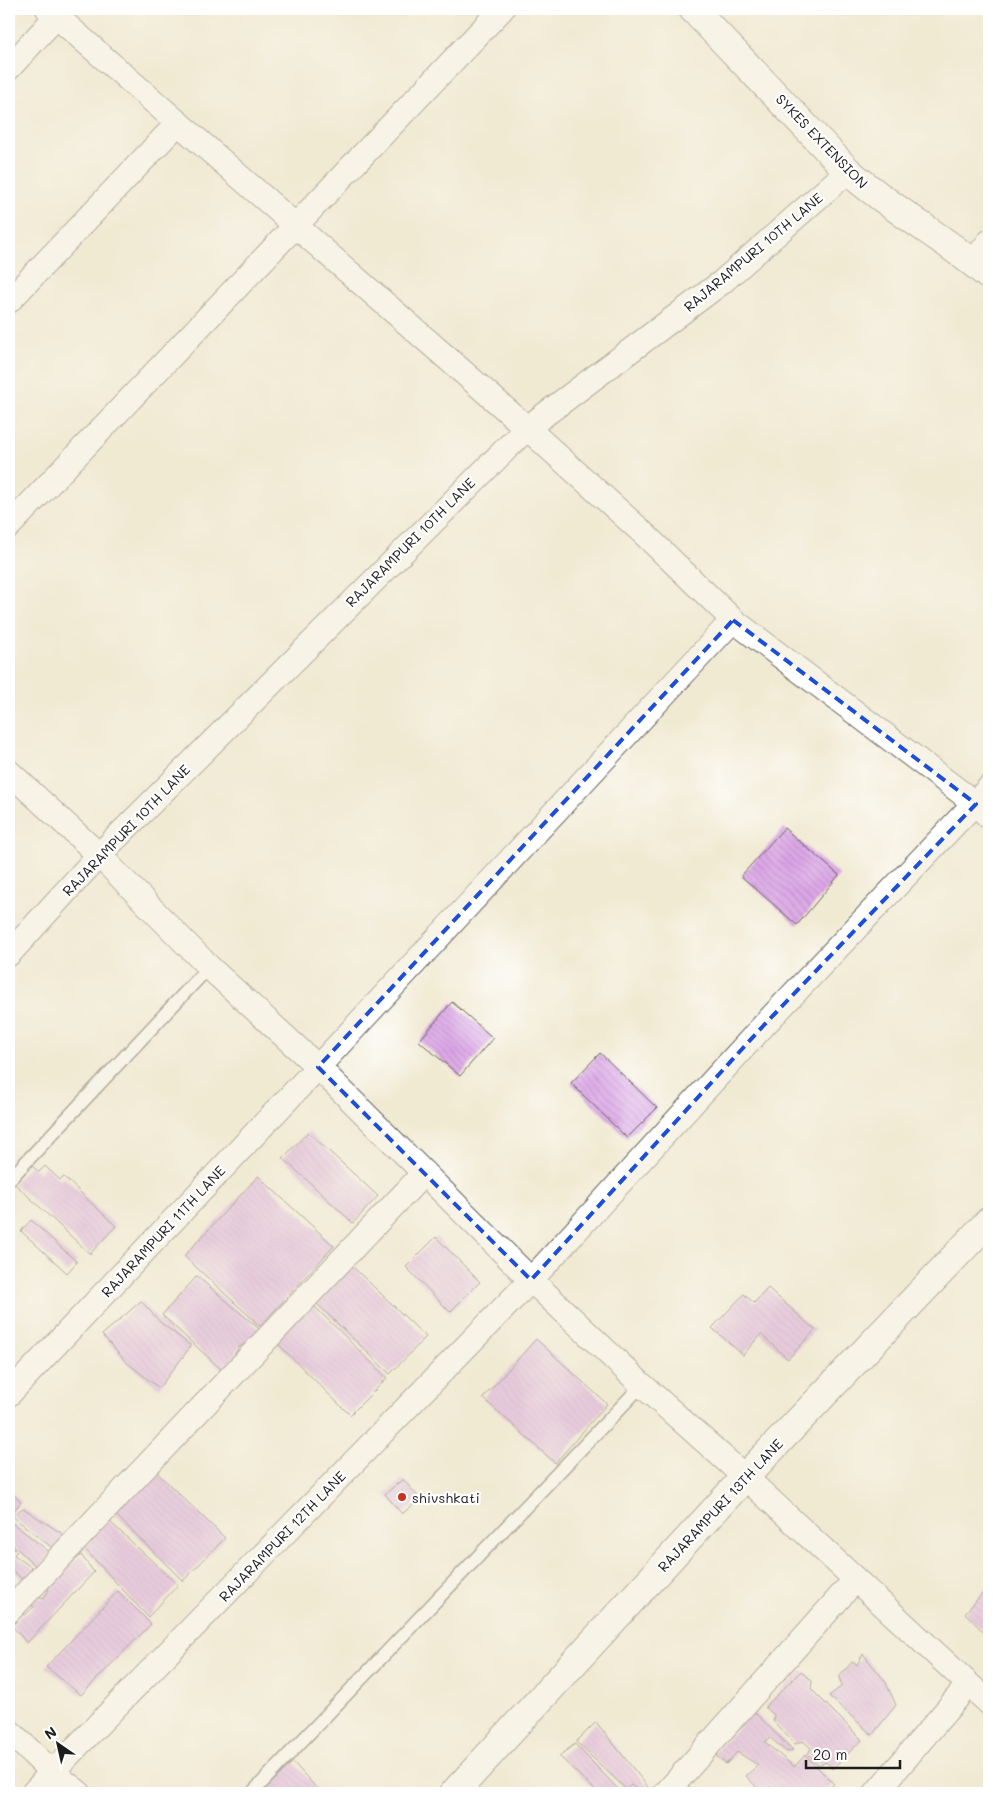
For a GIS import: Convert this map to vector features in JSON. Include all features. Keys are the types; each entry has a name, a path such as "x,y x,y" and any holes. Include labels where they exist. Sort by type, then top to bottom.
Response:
{"street":[{"path":"9,526 502,9"},
{"name":"SYKES EXTENSION","path":"693,9 848,171 874,194 984,260"},
{"path":"9,68 56,11 178,122 527,428 641,531 733,620 985,803"},
{"path":"9,301 178,122"},
{"name":"RAJARAMPURI 10TH LANE","path":"9,954 99,855 527,428 722,282 848,171"},
{"name":"RAJARAMPURI 11TH LANE","path":"9,1394 318,1068 733,620"},
{"path":"9,772 99,855 209,967 318,1068 531,1280 642,1385 746,1477 989,1703"},
{"name":"RAJARAMPURI 12TH LANE","path":"33,1793 531,1280 764,1026 985,803"},
{"path":"9,1611 424,1173"},
{"name":"RAJARAMPURI 13TH LANE","path":"454,1793 746,1477 989,1221"},
{"path":"666,1793 855,1580"},
{"path":"876,1793 968,1685"},
{"path":"9,1731 52,1772 79,1793"}],"lane":[{"path":"9,1180 209,967"},
{"path":"252,1793 642,1385"}],"highlighted area":[{"path":"733,620 976,804 764,1025 531,1280 318,1067"}],"building":[{"path":"784,828 839,875 797,925 741,876"},
{"path":"452,1002 493,1038 460,1076 419,1041"},
{"path":"600,1053 657,1108 627,1138 571,1083"},
{"path":"308,1132 378,1196 353,1223 283,1158"},
{"path":"31,1165 39,1172 45,1166 60,1180 64,1177 116,1226 90,1254 14,1183"},
{"path":"258,1176 334,1246 260,1326 184,1256"},
{"path":"31,1220 77,1262 67,1273 21,1231"},
{"path":"436,1237 480,1282 450,1312 406,1267"},
{"path":"351,1265 426,1337 390,1374 315,1302"},
{"path":"197,1276 264,1333 239,1347 224,1372 162,1315"},
{"path":"768,1288 815,1330 788,1359 761,1334 743,1355 712,1328 744,1294 754,1303"},
{"path":"141,1301 160,1322 191,1346 159,1388 126,1362 102,1335"},
{"path":"310,1302 387,1378 350,1415 274,1340"},
{"path":"536,1339 607,1404 555,1463 483,1398"},
{"path":"151,1467 225,1538 183,1581 110,1509"},
{"name":"shivshkati","path":"403,1479 420,1499 402,1514 385,1494"},
{"path":"9,1490 21,1502 10,1515 9,1513"},
{"path":"23,1508 70,1539 55,1550 12,1516"},
{"path":"108,1520 178,1585 148,1617 84,1548"},
{"path":"11,1522 51,1553 39,1569 9,1541"},
{"path":"9,1544 17,1551 14,1555 34,1569 24,1581 9,1567"},
{"path":"81,1555 94,1572 27,1643 12,1626 23,1613 25,1615 34,1607 29,1603 36,1597 43,1599 49,1590 45,1586"},
{"path":"989,1586 989,1638 965,1613"},
{"path":"118,1591 151,1624 81,1695 46,1667"},
{"path":"863,1654 885,1681 896,1705 872,1735 829,1696 842,1686 839,1677 852,1662 857,1665"},
{"path":"801,1671 812,1681 811,1689 862,1740 832,1769 826,1762 818,1765 808,1754 811,1748 803,1741 795,1744 773,1721 774,1715 765,1707"},
{"path":"754,1712 793,1750 787,1752 770,1738 765,1742 794,1767 805,1755 834,1784 823,1793 775,1793 770,1787 762,1793 746,1776 758,1765 737,1752 726,1764 713,1753"},
{"path":"596,1722 648,1787 642,1793 631,1785 626,1789 576,1742"},
{"path":"575,1744 622,1793 598,1793 559,1756"},
{"path":"293,1762 321,1793 261,1793"},
{"path":"630,1789 632,1793 622,1793"}],"place":[{"name":"shivshkati","path":"402,1497"}]}
